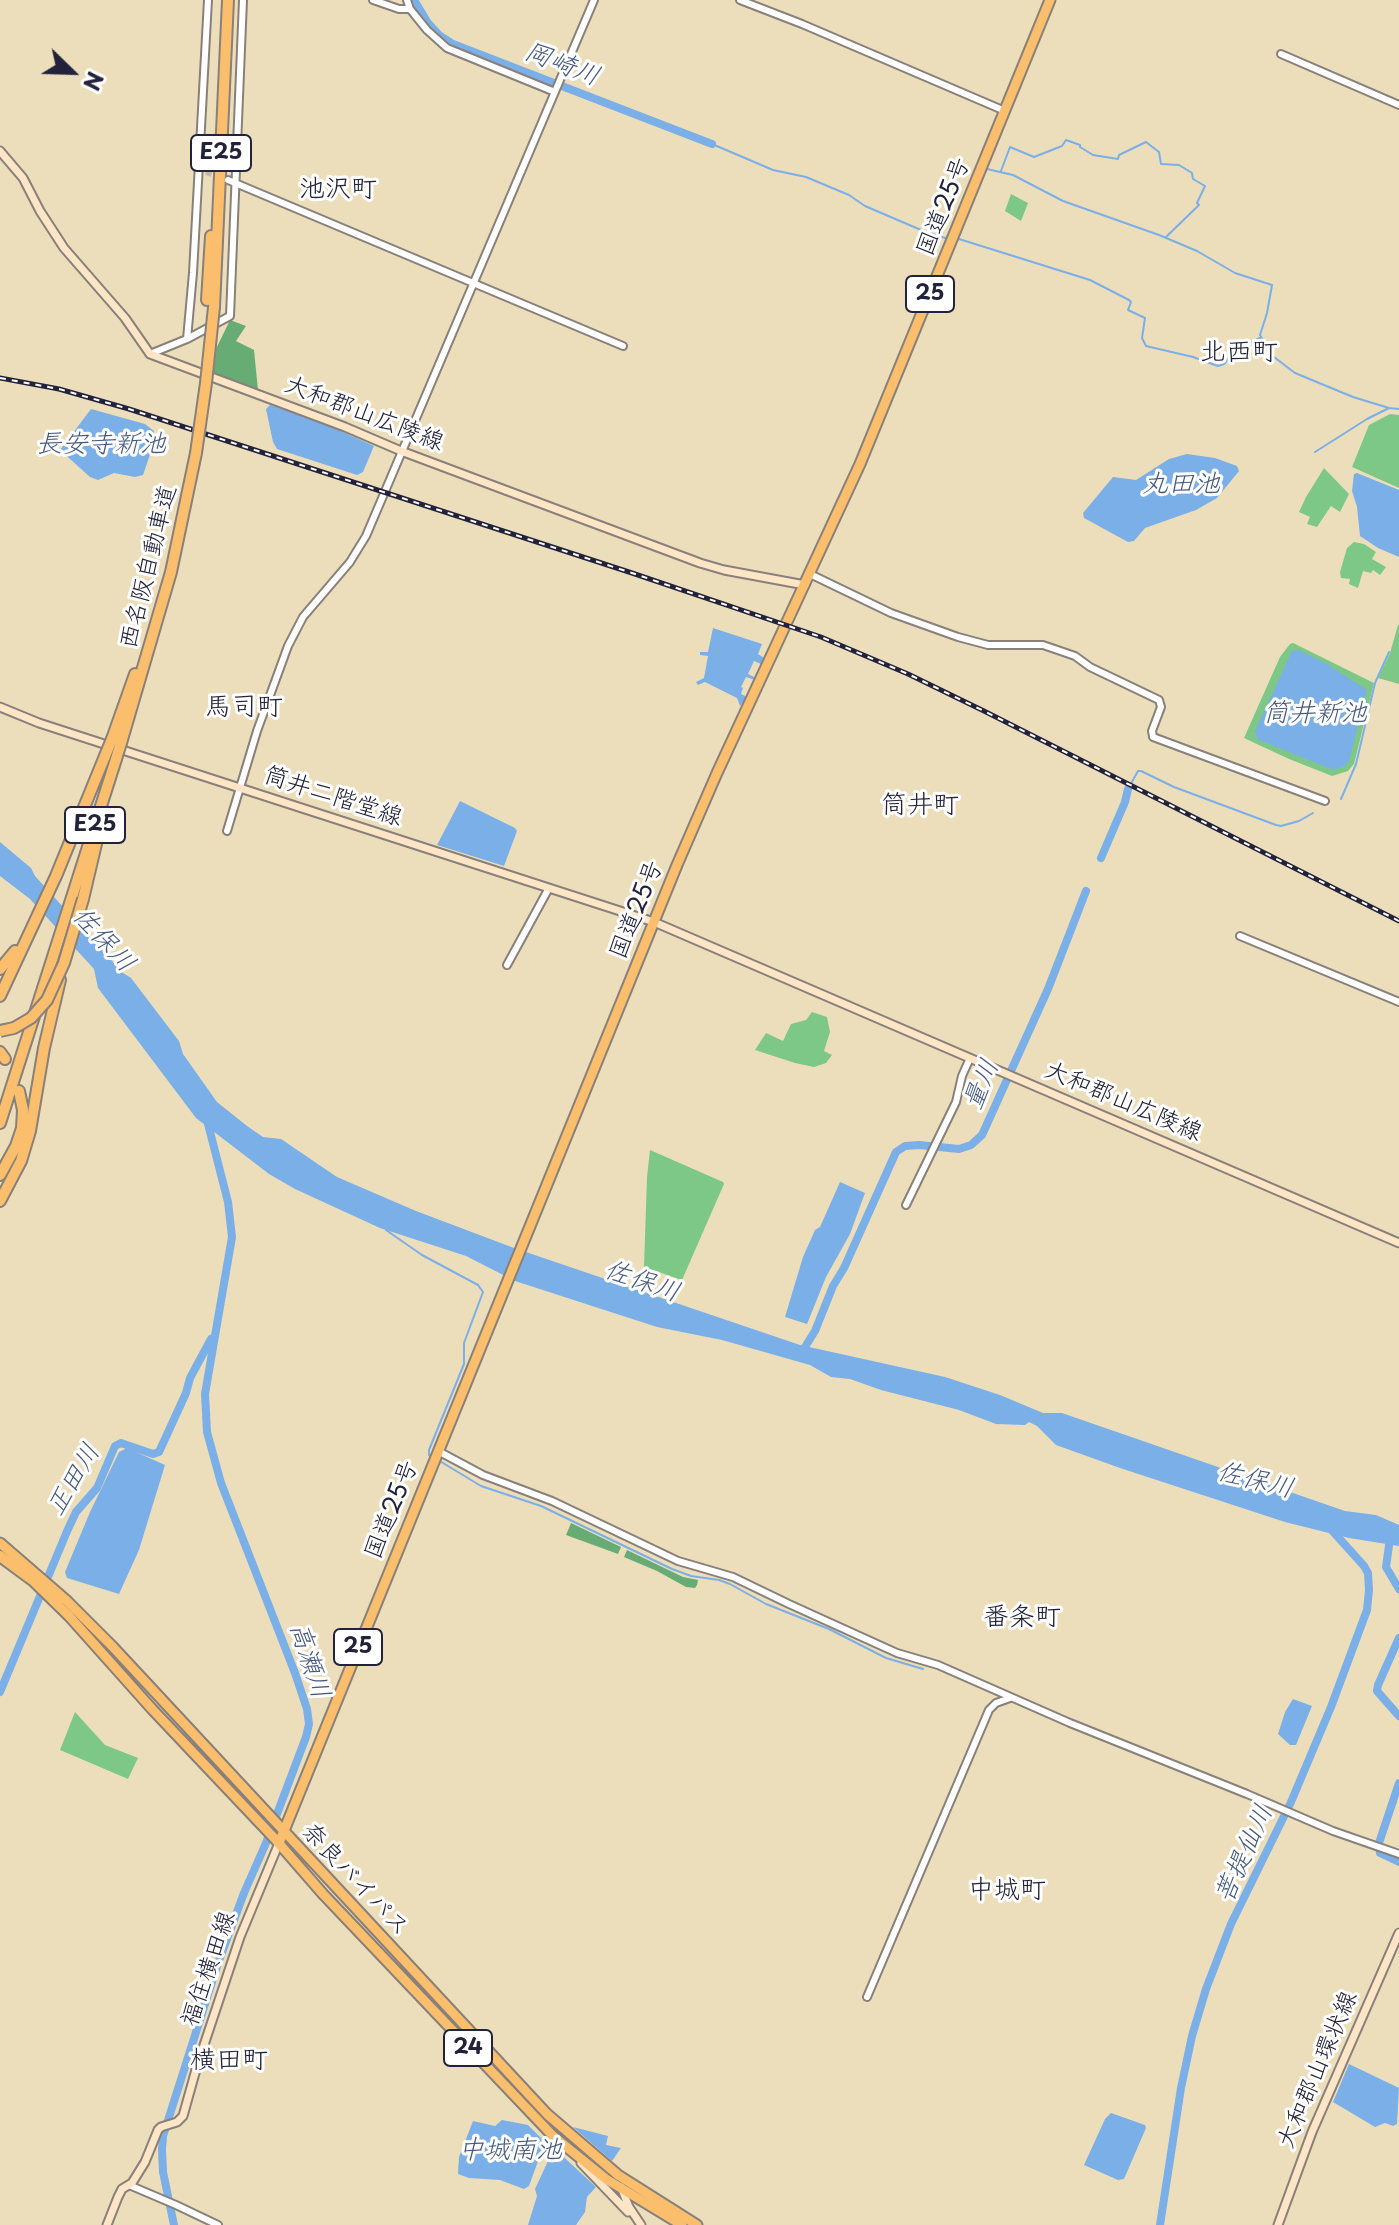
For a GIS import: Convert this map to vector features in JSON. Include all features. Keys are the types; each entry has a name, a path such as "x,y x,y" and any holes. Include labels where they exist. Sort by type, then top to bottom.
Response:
{"highway":[{"name":"西名阪自動車道","path":"210,306 222,0"},
{"name":"西名阪自動車道","path":"116,741 145,653 177,530 193,452 210,306 228,0"},
{"name":"国道25号","path":"280,1836 654,922 722,762 860,464 1050,0"},
{"name":"西名阪自動車道","path":"0,1101 9,1059 33,1008 52,948 75,892 135,674 145,653"},
{"path":"0,996 112,758"},
{"path":"0,1201 26,1148 48,1025 64,963 75,892 112,758"},
{"path":"0,969 32,926"},
{"path":"0,1031 21,1024 40,1010 53,990 64,963"},
{"name":"西名阪自動車道","path":"0,1123 9,1059"},
{"path":"0,1175 22,1128 23,1110 19,1091"},
{"name":"奈良バイパス","path":"0,1543 101,1635 270,1819 323,1894 553,2136 580,2160 622,2189 682,2225"},
{"path":"0,1554 31,1579"},
{"name":"奈良バイパス","path":"31,1579 69,1616 265,1830 280,1836 335,1885 522,2090 587,2150 646,2194 697,2225"}],"main road":[{"path":"0,151 23,178 64,248 125,318 150,354"},
{"name":"大和郡山広陵線","path":"150,354 700,563 805,585"},
{"name":"筒井二階堂線","path":"0,707 24,718 654,922"},
{"name":"大和郡山広陵線","path":"654,922 1399,1243"},
{"name":"福住横田線","path":"107,2225 122,2189 129,2185 145,2162 161,2127 177,2122 183,2116 240,1937 280,1836"},
{"name":"大和郡山環状線","path":"1278,2225 1312,2132 1399,1933"},
{"path":"587,2150 616,2179 641,2225"},
{"path":"580,2160 641,2225"}],"street":[{"path":"187,339 203,171 208,0"},
{"path":"150,354 230,316 232,181 243,0"},
{"path":"373,0 399,9 410,9"},
{"path":"407,0 410,9 427,30 447,48 556,91"},
{"path":"227,831 288,646 303,617 358,550 594,0"},
{"path":"740,0 1005,111"},
{"path":"1281,54 1399,105"},
{"path":"232,181 623,346"},
{"path":"810,574 891,613 963,639 988,645 1043,645 1075,656 1090,667 1159,700 1161,707 1152,731 1153,737 1325,801"},
{"path":"507,965 549,888"},
{"path":"1240,936 1399,1002"},
{"path":"906,1205 956,1102 970,1058"},
{"path":"436,1456 552,1501 664,1555 733,1577 897,1653 938,1665 1010,1698 1296,1816 1395,1853"},
{"path":"867,1997 989,1710 996,1703 1010,1698"},
{"path":"129,2185 218,2225"}],"green space":[{"path":"1011,194 1028,203 1021,221 1005,211"},
{"path":"230,320 246,326 236,341 254,350 258,390 213,375 215,351"},
{"path":"1390,414 1399,415 1399,488 1352,467 1369,425"},
{"path":"1324,468 1349,494 1340,512 1331,506 1317,527 1307,524 1310,517 1299,512"},
{"path":"1354,542 1376,552 1372,559 1386,567 1380,575 1373,570 1371,573 1363,571 1358,588 1349,584 1350,579 1341,578 1340,572 1347,548"},
{"path":"1398,625 1399,684 1378,678 1390,653"},
{"name":"筒井新池","path":"1293,643 1374,683 1354,764 1348,771 1332,776 1244,738 1280,657"},
{"path":"812,1012 827,1017 830,1032 824,1051 832,1055 826,1063 814,1067 755,1050 766,1033 783,1041 791,1024 806,1020"},
{"path":"650,1150 724,1184 682,1280 644,1267"},
{"path":"571,1523 621,1547 618,1554 566,1535"},
{"path":"627,1550 683,1577 698,1580 697,1585 695,1588 686,1587 624,1557"},
{"path":"75,1712 105,1745 138,1758 128,1779 60,1750"}],"water":[{"path":"270,405 325,424 374,446 363,472 357,475 277,449 266,409"},
{"name":"長安寺新池","path":"91,409 145,424 154,431 154,443 143,475 135,477 114,473 98,480 90,477 60,450"},
{"name":"丸田池","path":"1187,454 1215,458 1237,466 1239,471 1217,498 1196,510 1145,528 1134,541 1128,542 1084,518 1083,513 1113,477 1136,480 1169,459"},
{"path":"1354,474 1399,490 1399,557 1360,536 1352,491"},
{"path":"713,628 762,644 758,654 764,658 761,664 754,661 748,674 755,680 746,677 741,687 741,694 747,697 740,706 737,698 705,682 698,685 696,682 704,678 708,656 700,655 700,652 708,652"},
{"name":"筒井新池","path":"1298,650 1367,690 1349,761 1345,766 1333,770 1257,739 1255,731 1292,651"},
{"path":"460,801 515,828 517,831 504,866 437,845"},
{"name":"佐保川","path":"0,842 31,868 123,973 131,978 179,1041 183,1054 217,1102 263,1137 281,1139 337,1177 514,1248 800,1345 945,1377 1043,1413 1062,1413 1345,1511 1376,1515 1399,1525 1399,1546 1349,1538 1285,1522 1120,1468 1056,1445 1029,1422 1025,1425 996,1424 959,1410 850,1379 831,1377 810,1365 722,1340 657,1327 515,1281 466,1256 380,1228 295,1189 269,1174 196,1118 98,988 94,969 30,899 0,876"},
{"path":"840,1182 865,1193 850,1234 826,1277 807,1324 785,1317 803,1257"},
{"path":"127,1448 165,1465 139,1550 119,1594 67,1578 65,1572 119,1452"},
{"path":"1293,1699 1312,1706 1296,1745 1290,1745 1278,1734"},
{"path":"1349,2064 1399,2088 1397,2124 1385,2123 1375,2127 1333,2102"},
{"path":"1111,2113 1146,2128 1124,2179 1118,2180 1084,2165 1105,2119"},
{"name":"中城南池","path":"502,2120 528,2125 545,2142 529,2186 524,2189 500,2180 469,2178 458,2174 459,2157 473,2121 495,2126"},
{"path":"573,2127 608,2136 606,2145 621,2148 612,2161"},
{"name":"中城南池","path":"554,2148 596,2187 587,2197 585,2212 576,2225 528,2225 537,2196 535,2189"}],"waterway":[{"name":"岡崎川","path":"414,0 428,23 453,44 712,144"},
{"path":"1001,171 1010,147 1034,157 1062,146 1066,140 1080,145 1093,155 1118,159 1119,155 1146,142 1159,152 1161,164 1179,165 1205,186 1197,203 1199,205 1166,237"},
{"path":"712,144 773,170 806,177 849,195 865,206 948,239"},
{"path":"987,169 1013,175 1063,201 1159,235 1197,251 1235,273 1272,285 1260,335 1274,357 1295,373 1389,408"},
{"path":"959,239 1090,280 1129,300 1128,310 1145,318 1142,338 1146,346 1218,366 1224,364 1238,348 1260,338"},
{"path":"1315,452 1367,419 1389,408 1399,409"},
{"name":"量川","path":"1341,799 1356,764 1375,683 1389,652"},
{"name":"量川","path":"1128,789 1138,771 1141,771 1174,787 1276,825 1299,821 1313,813"},
{"name":"量川","path":"1101,858 1128,789"},
{"name":"量川","path":"800,1355 815,1331 896,1152 905,1146 919,1145 959,1149 971,1145 982,1135 1048,989 1086,891"},
{"name":"高瀬川","path":"174,2225 163,2172 163,2136 218,1963 309,1724 295,1673 221,1483 207,1432 205,1394 232,1237 228,1202 207,1120"},
{"path":"386,1230 422,1255 478,1285 483,1292 464,1343 464,1364 429,1450 432,1457"},
{"name":"正田川","path":"0,1692 68,1529 76,1512 97,1488 115,1446 121,1443 153,1454 159,1452 190,1378 211,1339"},
{"path":"438,1460 481,1486 541,1506 672,1569 730,1584 766,1604 829,1629 886,1658 923,1669"},
{"name":"菩提仙川","path":"1160,2225 1181,2088 1206,1989 1231,1924 1291,1802 1367,1610 1368,1573 1329,1527"},
{"path":"1386,1536 1390,1538 1386,1567 1399,1589"},
{"path":"1399,1638 1377,1691 1399,1716"},
{"path":"1399,1783 1379,1843 1380,1853 1399,1862"}],"tunnel":[{"path":"206,172 221,177"}],"railway":[{"path":"0,378 59,389 129,409 821,637 984,711 1399,921"}],"district":[{"name":"池沢町","path":"338,190"},
{"name":"北西町","path":"1239,353"},
{"name":"馬司町","path":"244,708"},
{"name":"筒井町","path":"920,806"},
{"name":"番条町","path":"1022,1618"},
{"name":"中城町","path":"1007,1891"},
{"name":"横田町","path":"229,2061"}]}
